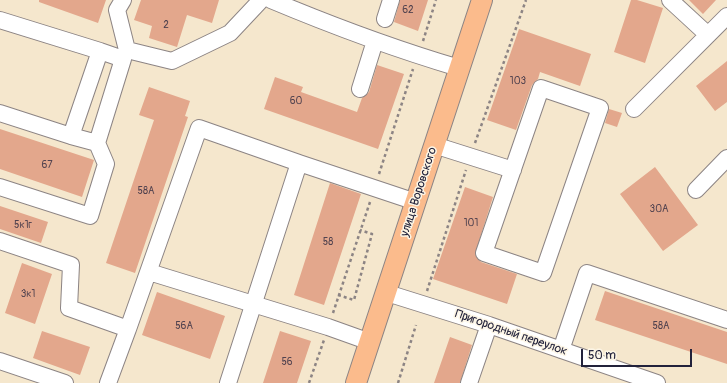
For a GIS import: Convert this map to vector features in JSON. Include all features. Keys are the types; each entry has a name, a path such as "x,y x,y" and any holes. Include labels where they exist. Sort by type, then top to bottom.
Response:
{"main road":[{"name":"улица Воровского","path":"356,383 387,293 482,0"}],"street":[{"path":"123,0 117,10 127,50 172,60 230,33 261,0"},
{"path":"271,0 375,41 459,68"},
{"path":"384,19 391,0"},
{"path":"670,0 708,35"},
{"path":"634,109 727,16"},
{"path":"0,20 123,59 97,143 106,164 90,216 0,187"},
{"path":"360,89 375,41"},
{"path":"71,136 100,51"},
{"path":"541,88 600,108 543,273 484,253 513,170 541,88"},
{"path":"0,113 97,143"},
{"path":"108,383 149,272 199,128 416,202"},
{"path":"434,145 513,170"},
{"path":"696,190 727,158"},
{"path":"228,383 299,163"},
{"path":"0,242 71,265 69,308 128,329"},
{"path":"149,272 370,342"},
{"path":"561,350 587,273 727,320"},
{"name":"Пригородный переулок","path":"387,293 489,325 657,383"},
{"path":"469,383 489,325"},
{"path":"0,361 65,383"}],"path":[{"path":"338,295 354,300 372,234 360,230"},
{"path":"398,383 416,325"}],"building":[{"path":"39,0 106,0 98,23 39,2"},
{"path":"141,0 219,0 212,23 187,15 177,47 149,38 152,26 134,20"},
{"path":"400,0 428,0 418,31 394,22"},
{"path":"631,0 637,0 663,8 645,63 614,52"},
{"path":"689,0 716,0 703,14"},
{"path":"519,29 591,54 580,86 540,72 538,79 532,85 516,130 487,120"},
{"path":"727,61 727,102 715,111 696,86"},
{"path":"377,65 404,74 378,149 264,109 275,77 303,87 301,92 357,112 362,98 369,92"},
{"path":"149,87 190,101 185,116 188,117 135,273 106,263 154,120 139,115"},
{"path":"609,109 622,113 617,127 605,123"},
{"path":"0,129 94,160 82,197 0,169"},
{"path":"655,167 698,225 663,251 620,194"},
{"path":"330,183 361,194 324,305 294,295"},
{"path":"465,187 493,197 475,254 481,262 517,274 507,304 433,279"},
{"path":"0,206 48,222 41,243 0,229"},
{"path":"22,263 52,274 35,324 5,313"},
{"path":"605,291 727,332 727,364 595,320"},
{"path":"157,292 225,316 210,359 142,335"},
{"path":"42,331 90,347 80,375 33,358"},
{"path":"280,331 311,341 297,383 263,383"},
{"path":"450,337 472,345 460,383 434,383"}]}
